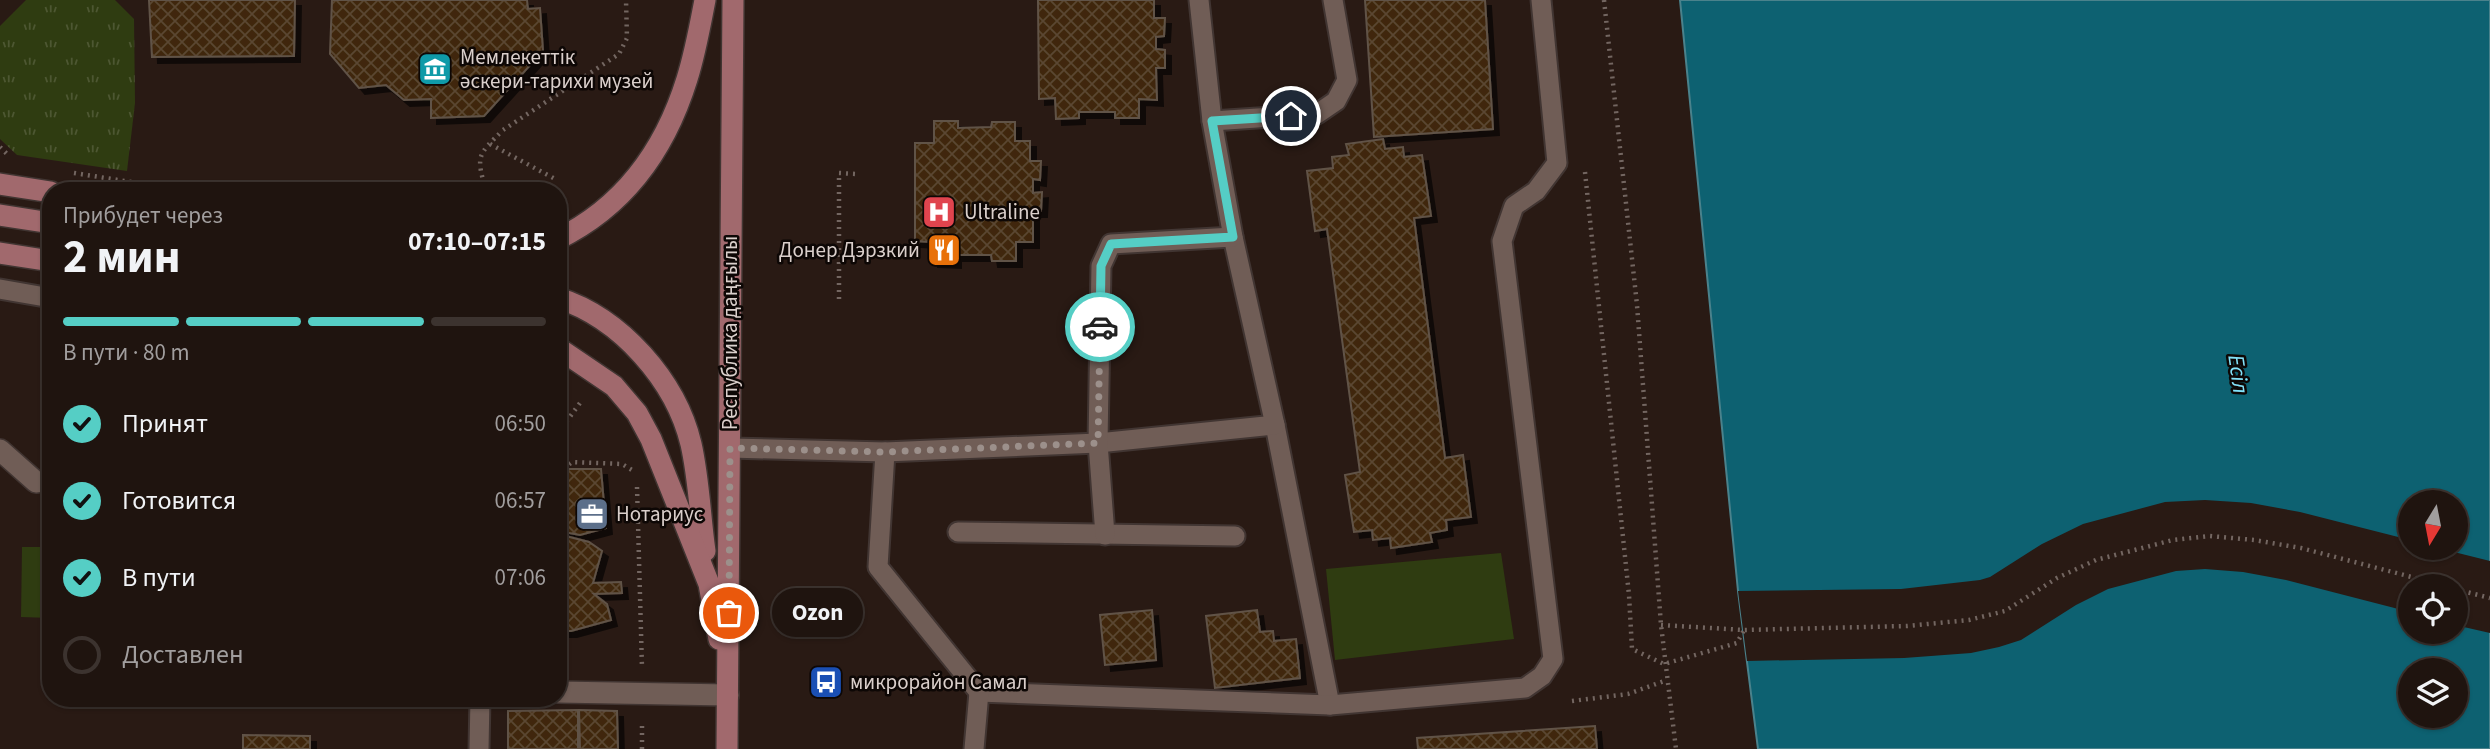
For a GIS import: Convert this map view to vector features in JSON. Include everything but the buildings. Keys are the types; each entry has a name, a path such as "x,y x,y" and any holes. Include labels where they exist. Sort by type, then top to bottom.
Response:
{"main road":[{"path":"567,234 605,210 627,191 663,138 687,80 705,0"},
{"name":"Республика даңғылы","path":"727,749 733,0"},
{"path":"0,184 42,191"},
{"path":"0,215 42,222"},
{"path":"0,253 42,260"},
{"path":"567,302 586,310 610,326 639,351 659,376 680,412 691,444 709,584 728,695"},
{"path":"567,354 614,386 637,413 651,439 709,584"}],"street":[{"path":"0,450 36,482"},
{"path":"567,692 728,695"}],"lane":[{"path":"1199,0 1212,121 1233,237 1275,425 1330,705"},
{"path":"1212,121 1317,114 1336,102 1347,80 1333,0"},
{"path":"979,692 1330,705 1525,688 1542,676 1553,659 1502,241 1514,206 1536,191 1557,163 1541,0"},
{"path":"1105,534 1098,443 1101,266 1111,244 1233,237"},
{"path":"0,293 42,297"},
{"path":"730,448 884,452 1098,443 1275,425"},
{"path":"884,452 878,566 979,692 974,749"},
{"path":"958,532 1235,536"},
{"path":"479,749 480,707"}],"path":[{"path":"484,182 479,161 481,153 503,130 619,54 627,38 626,0"},
{"path":"1604,0 1637,305 1664,664 1676,749"},
{"path":"489,144 557,180"},
{"path":"1584,164 1629,595 1632,649 1664,664 1737,643 1744,629"},
{"path":"71,173 130,182"},
{"path":"839,299 839,173 857,174"},
{"path":"567,420 580,402"},
{"path":"567,466 572,462 622,464 632,469 637,477 643,693"},
{"path":"1661,625 1744,629 1907,626 1991,616 2005,611 2057,578 2096,560 2173,540 2210,536 2301,548 2400,574"},
{"path":"2468,592 2490,598"},
{"path":"1572,701 1628,694 1667,680"}],"green space":[{"path":"26,0 115,0 134,19 135,103 127,171 17,155 0,139 0,26"},
{"path":"22,547 42,547 42,618 21,617"},
{"path":"1501,553 1514,639 1335,660 1326,569"}],"water":[{"name":"Есіл","path":"1680,0 2490,0 2490,749 1758,749 1738,591"}],"pier":[{"path":"2205,500 2251,503 2300,512 2398,537 2398,560 2468,560 2468,556 2490,561 2490,633 2468,628 2468,574 2398,574 2398,609 2286,580 2243,572 2205,569 2176,571 2108,589 2076,605 2021,640 1971,653 1904,658 1747,661 1738,591 1901,589 1980,580 1990,577 2042,544 2083,524 2165,502"}],"way so far":[{"path":"729,613 730,448 884,452 1098,443 1100,327"}],"place":[{"name":"Мемлекеттік әскери-тарихи музей","path":"435,69"},
{"name":"Ultraline","path":"939,212"},
{"name":"Донер Дэрзкий","path":"944,250"},
{"name":"Нотариус","path":"592,514"},
{"name":"Ozon","path":"729,613"},
{"name":"микрорайон Самал","path":"826,682"}],"route":[{"path":"1100,327 1101,266 1111,244 1233,237 1212,121 1291,116"}]}
